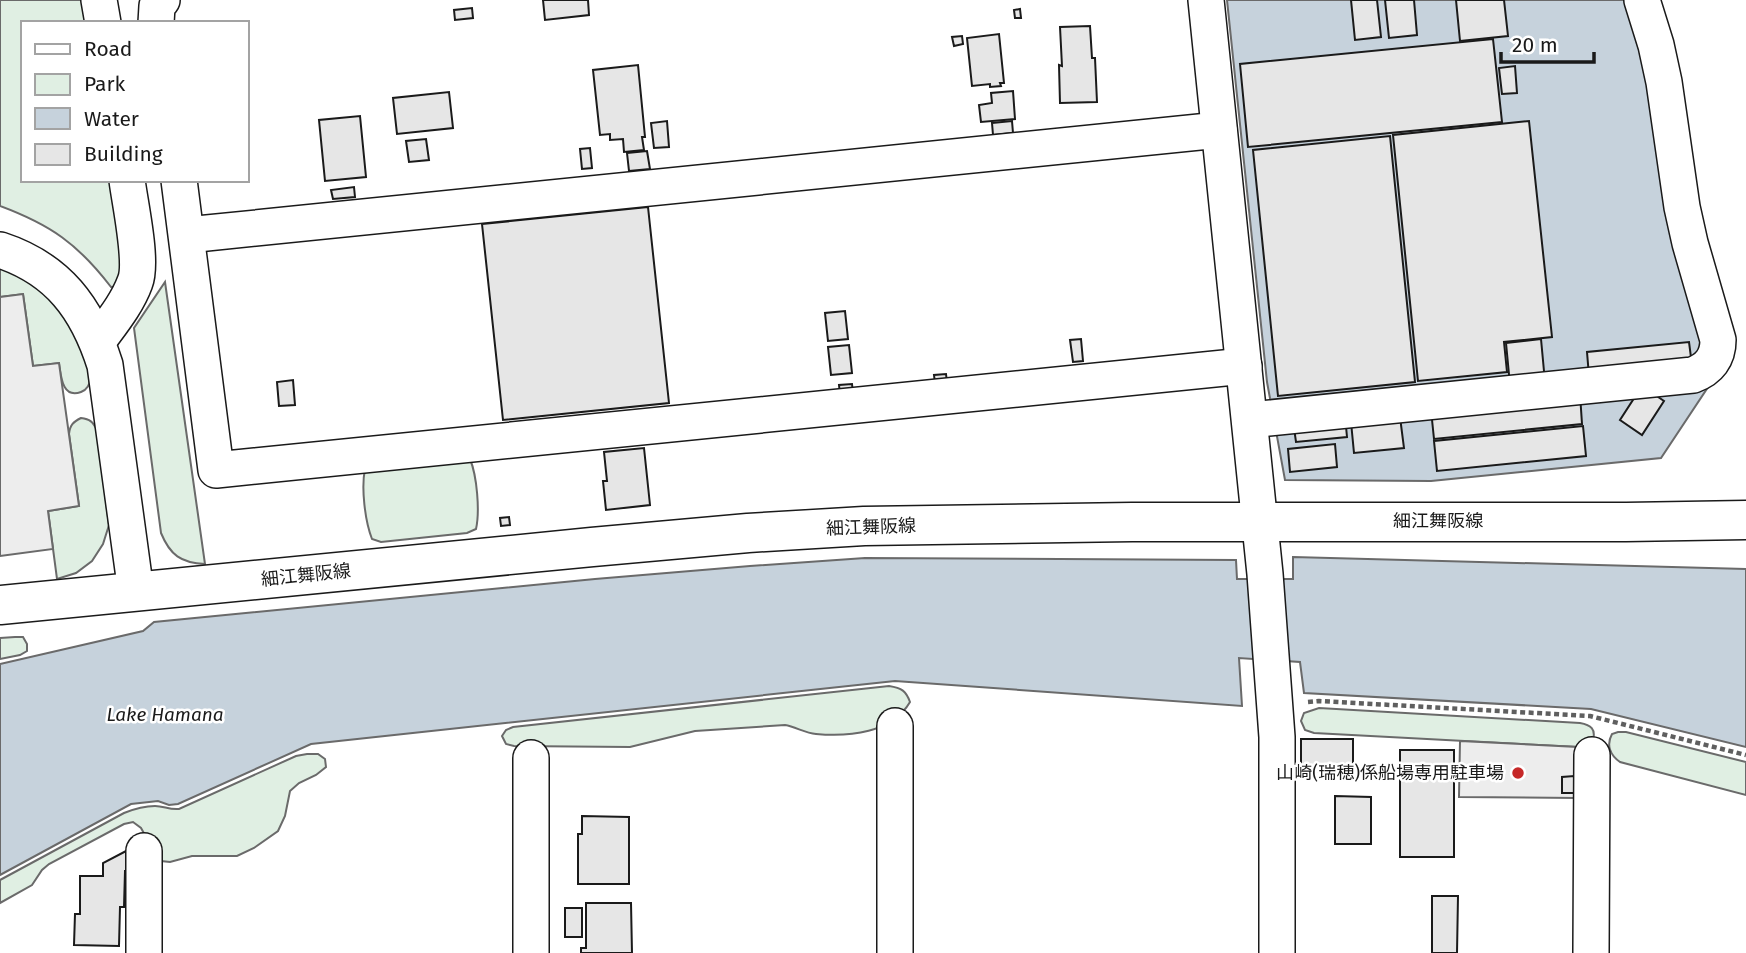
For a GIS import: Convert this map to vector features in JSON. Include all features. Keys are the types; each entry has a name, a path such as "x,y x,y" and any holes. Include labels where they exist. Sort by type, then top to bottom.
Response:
{"main road":[{"name":"細江舞阪線","path":"0,605 592,547 864,526 1746,520"}],"street":[{"path":"99,0 103,21"},
{"path":"156,21 157,6 163,0"},
{"path":"1206,0 1260,522 1275,704 1277,953"},
{"path":"1250,420 1693,375 1709,366 1718,349 1718,340 1688,234 1664,82 1642,0"},
{"path":"187,235 1219,130"},
{"path":"98,341 137,280 137,250 127,182"},
{"path":"179,182 216,470 1244,366"},
{"path":"0,250 35,265 55,280 87,319 98,341 105,365 136,592"},
{"path":"895,726 895,953"},
{"path":"1591,953 1592,755"},
{"path":"531,758 531,953"},
{"path":"144,851 144,953"}],"path":[{"path":"1275,704 1319,701 1590,716 1746,755"}],"green space":[{"path":"0,0 87,0 91,21 21,21 21,182 115,182 126,251 120,286 111,287 75,247 49,229 0,206"},
{"path":"0,267 36,286 66,316 88,365 90,378 86,389 75,393 66,389 59,363 33,366 23,294 0,297"},
{"path":"165,282 205,564 189,562 177,556 168,547 161,533 134,328"},
{"path":"81,418 91,421 97,430 109,525 103,544 92,561 76,573 57,579 48,511 79,506 69,434 72,424"},
{"path":"470,459 477,494 476,529 467,533 381,542 372,539 364,504 365,469"},
{"path":"23,637 27,651 0,659 0,638"},
{"path":"889,686 907,695 910,702 902,712 881,727 842,735 816,734 785,725 695,731 630,747 514,746 506,744 502,736 506,730 513,727"},
{"path":"1319,708 1580,723 1592,728 1594,736 1593,740 1578,747 1314,733 1305,730 1301,721 1304,713"},
{"path":"1618,732 1746,762 1746,795 1620,762 1611,753 1609,746 1612,734"},
{"path":"318,754 325,759 326,767 290,791 285,816 278,831 254,848 237,856 192,856 170,862 161,861 141,828 133,822 124,824 49,864 32,885 0,903 0,880 124,813 151,806 179,809 296,756"}],"shaded area":[{"path":"23,294 33,366 59,363 79,506 48,511 53,549 0,556 0,297"},
{"name":"山崎(瑞穂)係船場専用駐車場","path":"1460,741 1578,747 1577,798 1459,797"}],"water":[{"path":"1227,0 1649,0 1730,354 1661,458 1431,481 1285,480 1267,382"},
{"name":"Lake Hamana","path":"1293,557 1746,569 1746,747 1591,709 1304,693 1300,662 1239,658 1242,706 895,681 311,744 178,804 169,805 158,801 131,804 0,875 0,664 143,631 154,622 595,579 865,558 1236,560 1237,579 1293,579"}],"building":[{"path":"543,0 588,0 589,15 545,20"},
{"path":"1351,0 1377,0 1381,37 1355,40"},
{"path":"1385,0 1414,0 1417,35 1389,38"},
{"path":"1456,0 1504,0 1508,36 1460,41"},
{"path":"472,8 473,18 455,20 454,10"},
{"path":"1020,9 1021,18 1015,18 1014,10"},
{"path":"1090,26 1097,102 1060,103 1060,27"},
{"path":"999,34 1004,83 1000,83 1001,86 972,86 967,38"},
{"path":"962,36 963,44 954,46 952,37"},
{"path":"1493,39 1502,122 1248,147 1240,64"},
{"path":"638,65 644,150 624,152 623,139 610,140 610,134 600,135 593,70"},
{"path":"1515,66 1517,93 1502,94 1499,68"},
{"path":"1013,91 1015,119 981,122 979,105 992,103 991,93"},
{"path":"449,92 453,128 397,134 393,98"},
{"path":"360,116 366,177 325,181 319,120"},
{"path":"667,121 669,147 654,148 651,123"},
{"path":"1012,121 1013,133 993,135 992,123"},
{"path":"1529,121 1552,337 1504,342 1507,372 1418,381 1393,135"},
{"path":"1390,136 1415,382 1278,396 1253,150"},
{"path":"426,139 429,160 409,162 406,141"},
{"path":"590,148 592,168 582,169 580,149"},
{"path":"647,151 650,169 629,171 627,153"},
{"path":"354,187 355,197 333,199 331,190"},
{"path":"648,207 669,403 503,420 482,224"},
{"path":"845,311 848,339 828,341 825,313"},
{"path":"1081,339 1083,361 1073,362 1070,340"},
{"path":"1541,339 1545,382 1510,385 1506,343"},
{"path":"1689,342 1692,365 1589,376 1587,352"},
{"path":"849,345 852,373 831,375 828,347"},
{"path":"946,374 947,382 935,383 934,375"},
{"path":"293,380 295,405 279,406 277,382"},
{"path":"852,384 853,393 840,394 839,385"},
{"path":"1642,386 1664,401 1642,435 1620,420"},
{"path":"1580,394 1582,424 1434,439 1431,410"},
{"path":"1345,416 1347,437 1296,442 1293,421"},
{"path":"1400,417 1404,448 1354,453 1351,422"},
{"path":"1583,426 1586,456 1437,471 1434,441"},
{"path":"1335,444 1337,467 1290,472 1288,449"},
{"path":"644,448 650,505 606,510 604,452"},
{"path":"509,517 510,525 501,526 500,518"},
{"path":"1301,739 1353,739 1353,772 1301,772"},
{"path":"1400,750 1454,750 1454,857 1400,857"},
{"path":"1574,776 1574,793 1562,793 1562,777"},
{"path":"1335,796 1371,797 1371,844 1335,844"},
{"path":"582,816 629,817 629,884 578,884 578,834 582,834"},
{"path":"128,850 124,907 120,907 119,946 74,945 75,914 80,914 80,876 103,876 103,863"},
{"path":"1432,896 1458,896 1457,953 1432,953"},
{"path":"586,903 631,903 632,953 581,953 581,948 586,948"},
{"path":"565,908 582,908 582,937 565,937"}],"place":[{"name":"山崎(瑞穂)係船場専用駐車場","path":"1518,773"}]}
